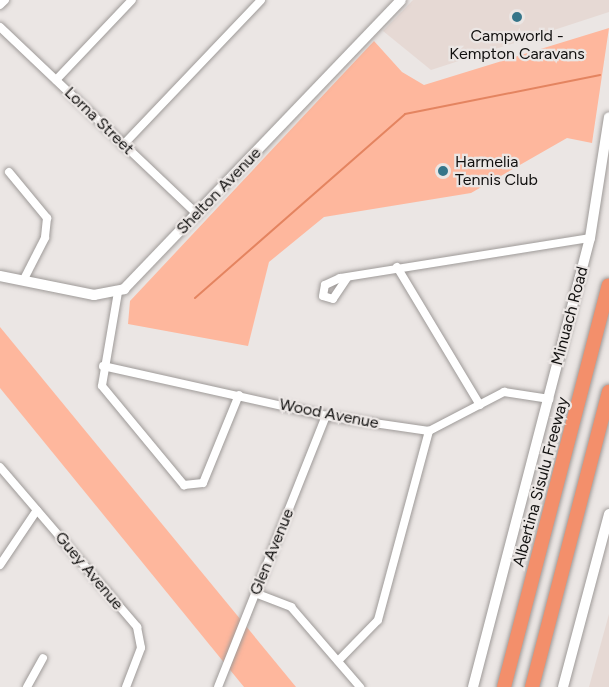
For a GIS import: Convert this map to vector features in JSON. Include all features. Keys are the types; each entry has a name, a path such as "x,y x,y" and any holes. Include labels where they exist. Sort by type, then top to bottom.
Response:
{"highway":[{"name":"Albertina Sisulu Freeway","path":"504,687 609,285"},
{"path":"532,687 609,392"}],"main road":[{"name":"Shelton Avenue","path":"118,292 197,214 401,0"},
{"name":"Minuach Road","path":"473,687 590,238 609,117"},
{"path":"0,276 94,295 118,292"},
{"path":"563,687 609,514"}],"street":[{"path":"0,5 5,0"},
{"path":"56,80 132,0"},
{"path":"123,145 261,0"},
{"name":"Lorna Street","path":"0,27 197,214"},
{"path":"9,172 47,218 45,238 23,281"},
{"path":"347,278 397,267 590,238"},
{"path":"397,267 480,405"},
{"path":"118,292 103,366 107,395 189,487 205,479 238,395"},
{"name":"Wood Avenue","path":"103,366 326,416 429,431"},
{"path":"338,661 378,620 429,431 509,392 549,399"},
{"name":"Glen Avenue","path":"218,687 326,416"},
{"name":"Guey Avenue","path":"0,467 137,627 140,650 126,687"},
{"path":"0,565 37,510"},
{"path":"255,593 287,604 360,687"},
{"path":"27,687 43,658"}],"shaded area":[{"path":"413,0 609,0 609,12 431,70 383,31"},
{"path":"609,28 592,143 567,138 471,193 324,217 269,262 248,346 128,324 130,301 374,41 402,72 424,85"},
{"path":"0,327 296,687 244,687 0,388"},
{"path":"609,614 609,687 589,687"}],"waterway":[{"path":"195,298 405,114 600,75"}],"place":[{"name":"Campworld - Kempton Caravans","path":"517,17"},
{"name":"Harmelia Tennis Club","path":"443,171"}]}
